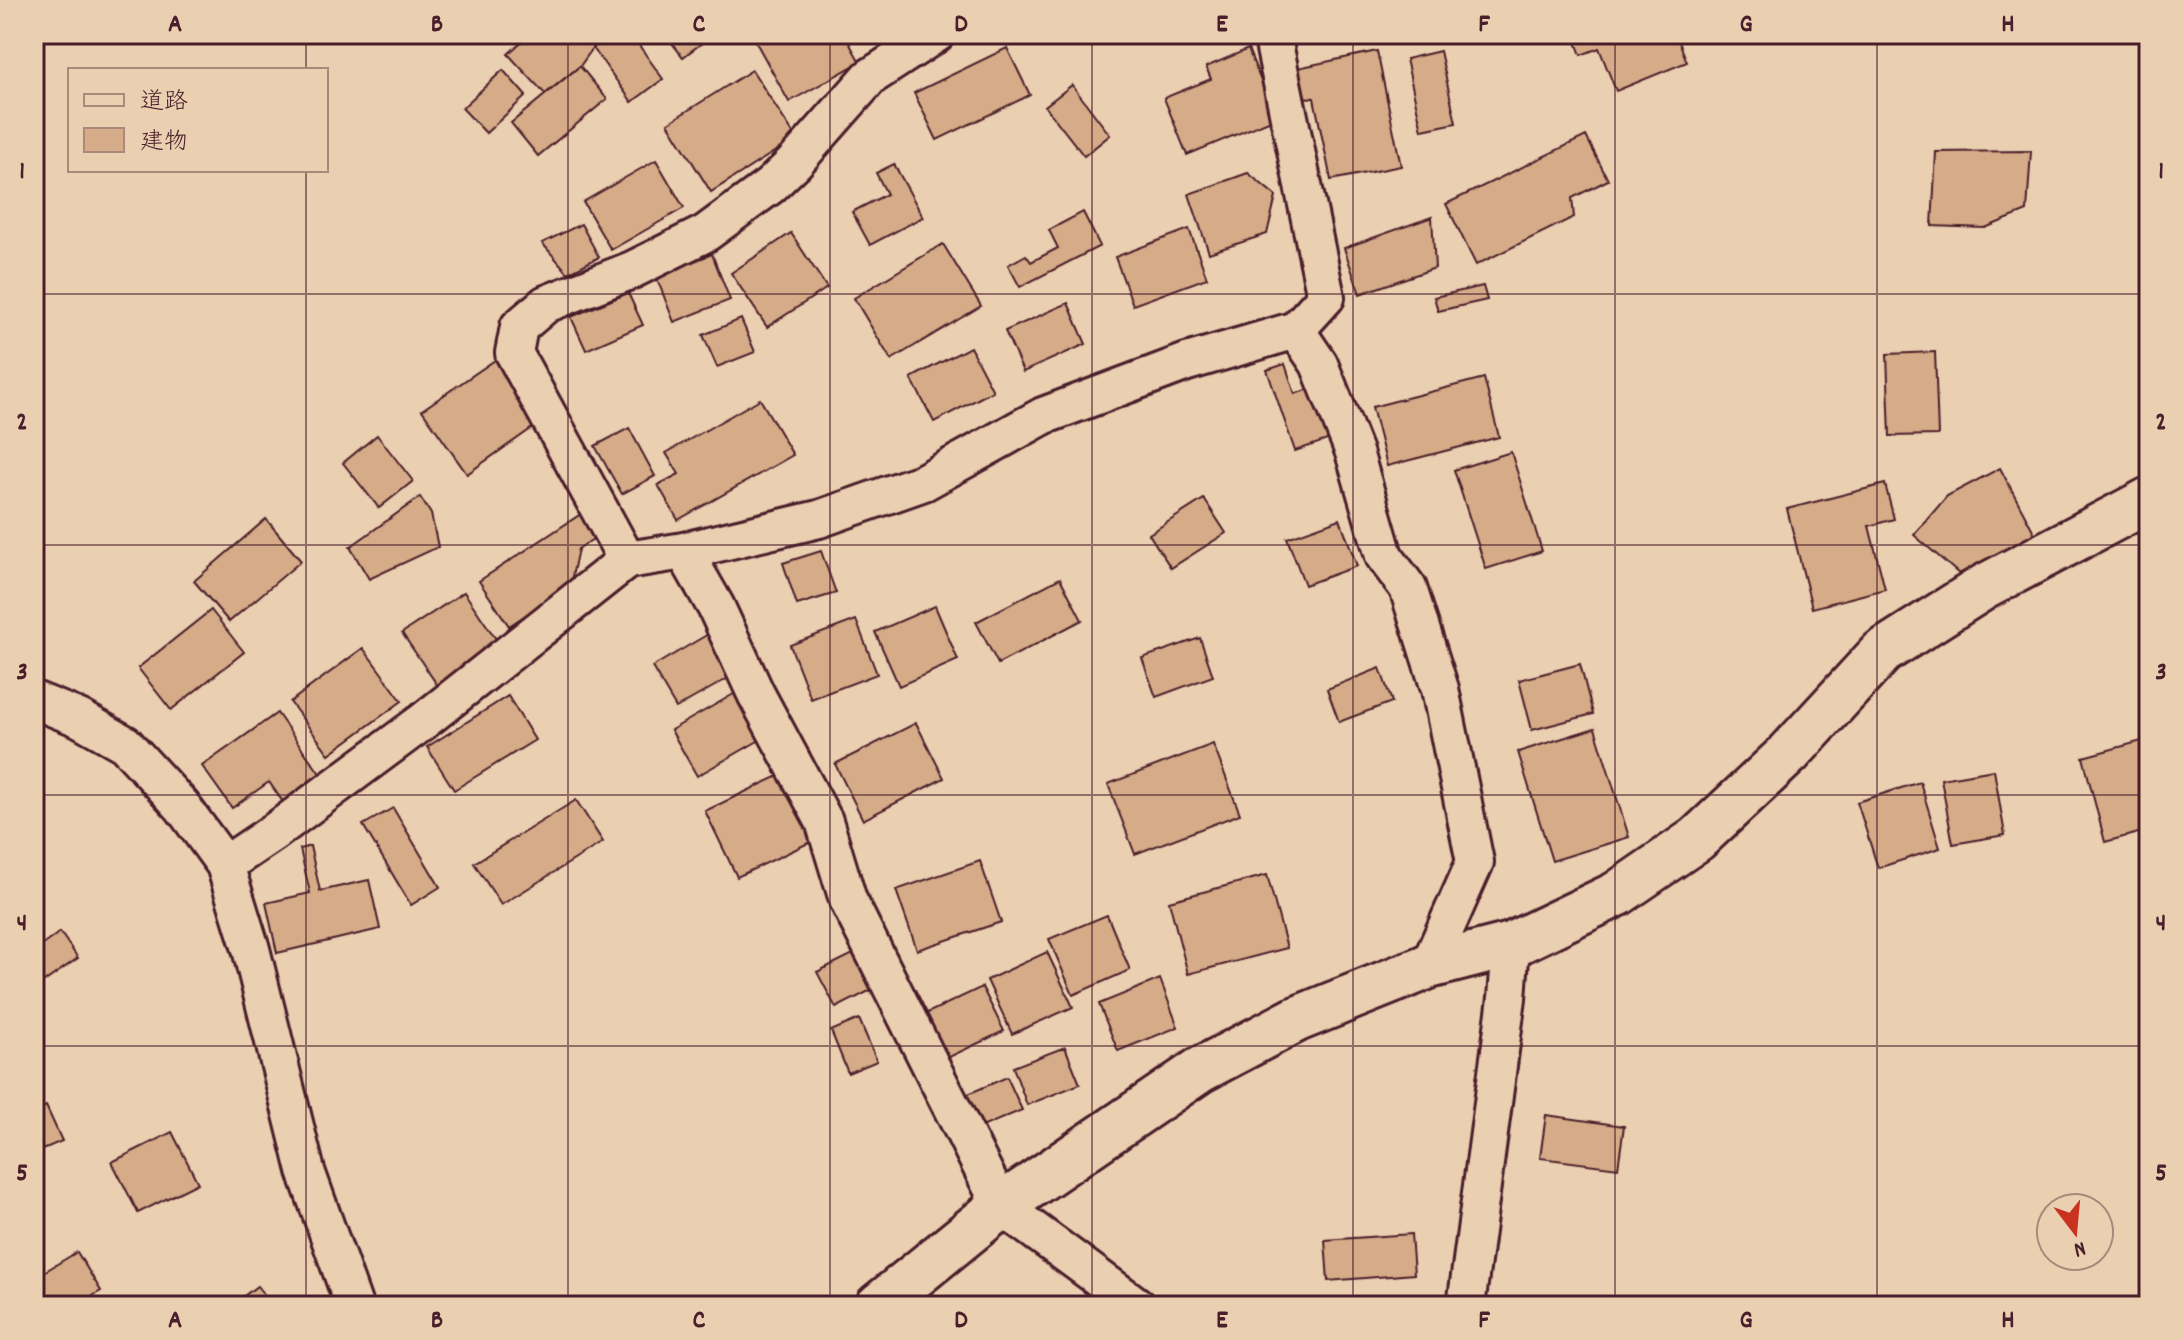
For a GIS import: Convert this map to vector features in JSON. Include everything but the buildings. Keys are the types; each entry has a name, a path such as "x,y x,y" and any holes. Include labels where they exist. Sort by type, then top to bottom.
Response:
{"street":[{"path":"627,560 514,353 519,327 546,304 632,270 706,233 770,186 870,77 936,34"},
{"path":"225,865 421,723 627,560 684,551 819,519 924,482 1043,416 1187,362 1296,330 1326,297 1272,34"},
{"path":"1296,330 1319,364 1354,452 1384,556 1408,588 1446,717 1475,862 1429,966"},
{"path":"878,1306 1001,1206 1200,1070 1297,1019 1429,966 1511,945 1617,894 1697,839 1789,753 1882,652 1984,587 2149,500"},
{"path":"684,551 716,607 756,694 824,821 848,900 1001,1206 1137,1306"},
{"path":"34,700 79,718 125,744 182,806 225,865 251,949 306,1171 354,1306"},
{"path":"1466,1306 1507,998 1511,945"}]}
